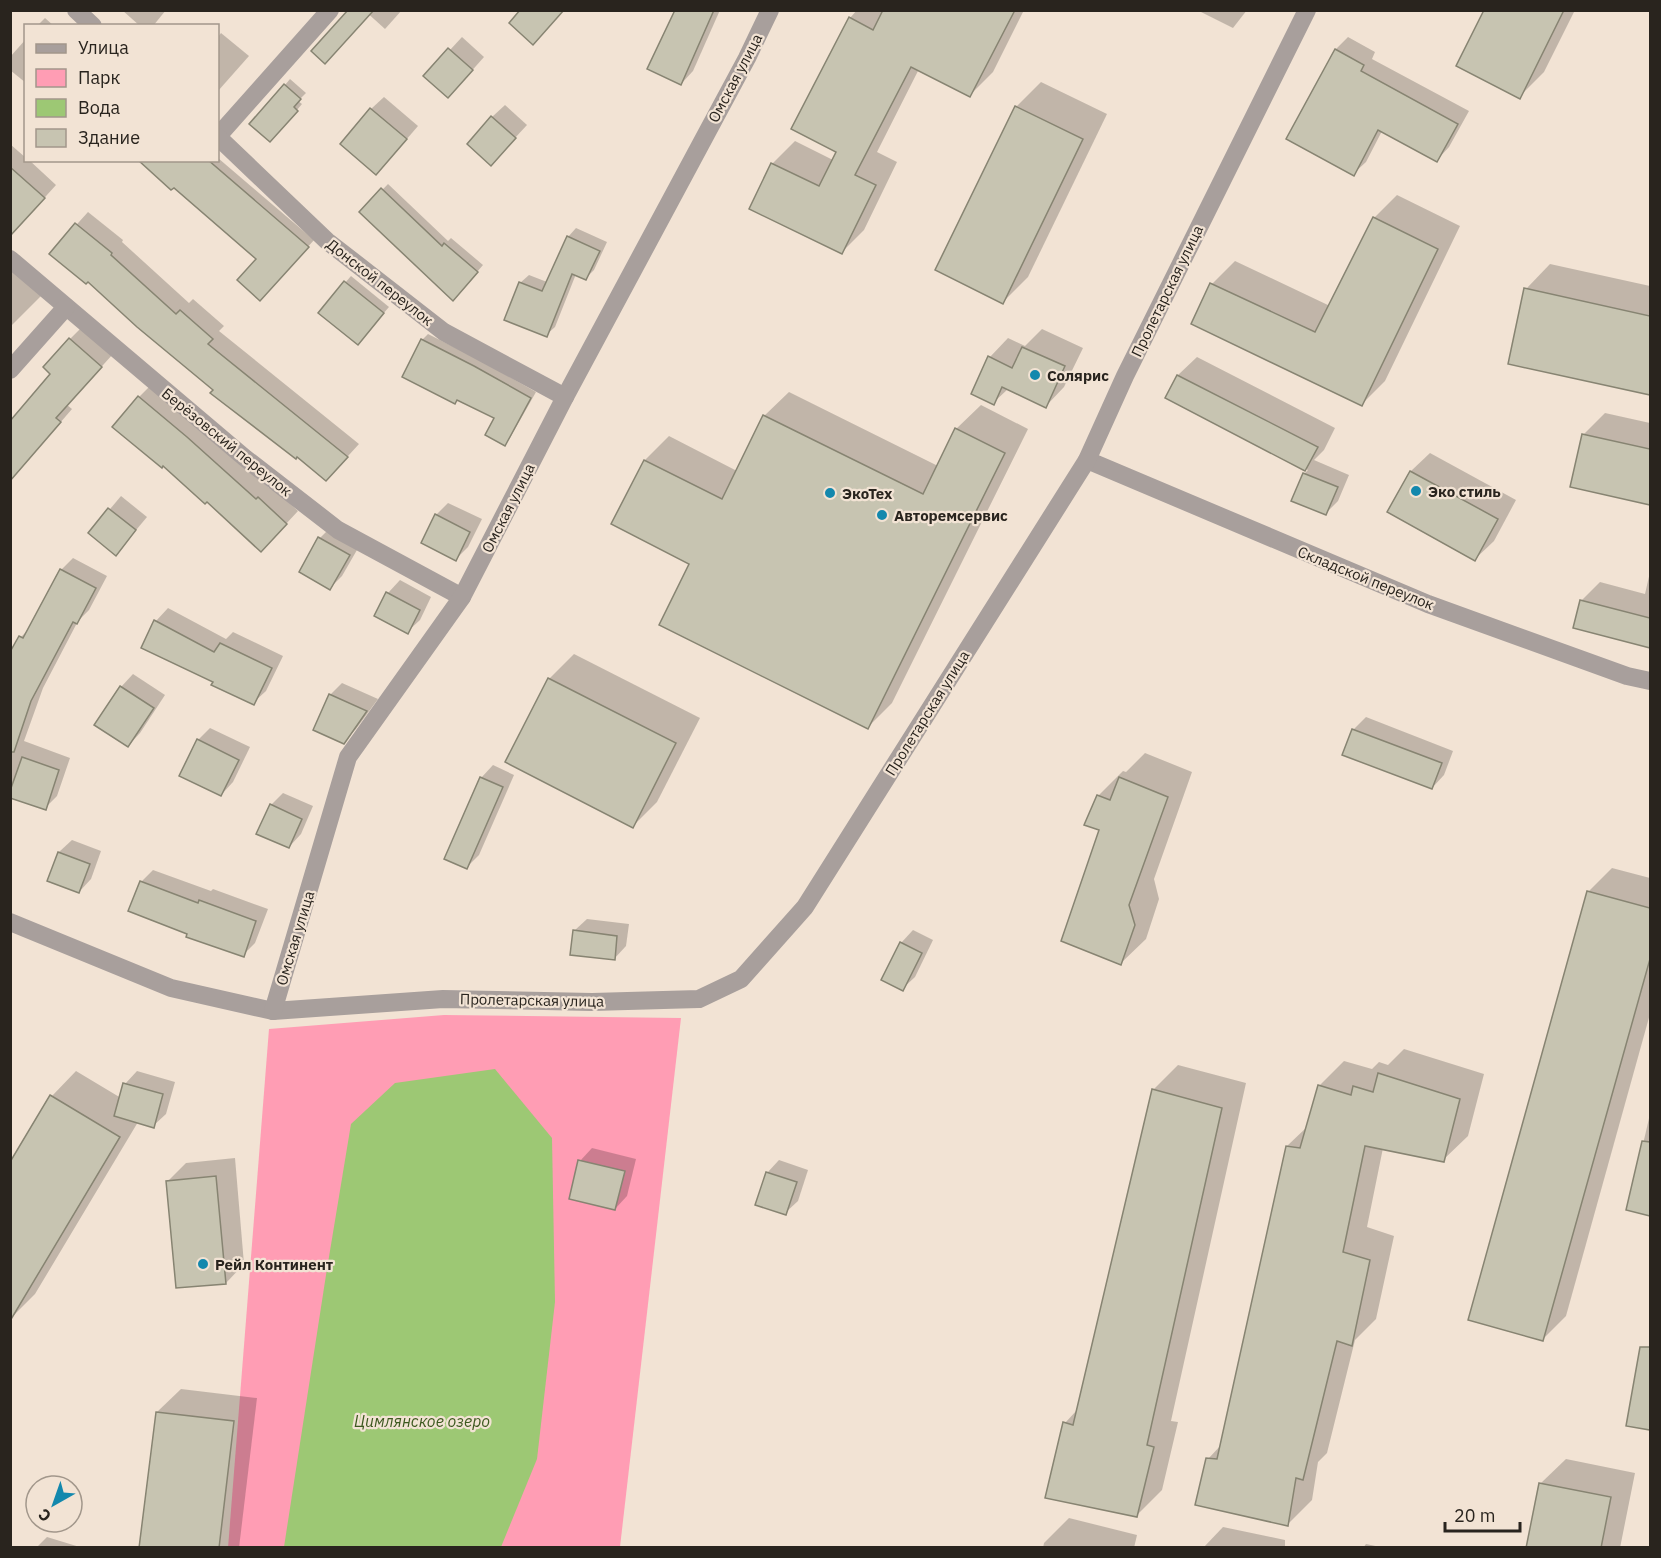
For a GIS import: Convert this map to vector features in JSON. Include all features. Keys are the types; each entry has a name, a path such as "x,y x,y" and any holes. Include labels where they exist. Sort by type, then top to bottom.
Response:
{"street":[{"path":"76,10 91,24"},
{"path":"219,135 330,10"},
{"name":"Омская улица","path":"273,1011 348,757 462,597 565,397 747,58 770,10"},
{"name":"Пролетарская улица","path":"10,922 171,988 273,1011 443,999 592,1002 699,999 741,979 805,907 1087,460 1125,376 1307,10"},
{"name":"Донской переулок","path":"219,137 327,240 444,332 565,397"},
{"name":"Берёзовский переулок","path":"10,259 244,458 338,530 462,597"},
{"path":"10,370 66,307"},
{"name":"Складской переулок","path":"1087,460 1428,604 1627,676 1650,681"}],"green space":[{"path":"444,1015 681,1018 620,1547 228,1548 269,1029"}],"water":[{"name":"Цимлянское озеро","path":"495,1069 552,1138 555,1302 537,1459 501,1547 284,1547 351,1124 395,1083"}],"building":[{"path":"348,10 374,10 325,64 311,51"},
{"path":"520,10 564,10 533,45 509,23"},
{"path":"675,10 714,10 681,85 647,69"},
{"path":"883,10 1015,10 970,97 911,67 855,175 876,185 842,254 749,209 771,163 819,186 836,152 791,129 849,17 873,30"},
{"path":"1484,10 1564,10 1520,99 1456,66"},
{"path":"448,48 473,70 448,98 423,76"},
{"path":"1335,49 1364,65 1361,71 1458,124 1437,162 1378,130 1354,176 1286,139"},
{"path":"284,84 301,99 294,107 298,111 270,142 249,124"},
{"path":"1015,106 1083,139 1003,304 935,270"},
{"path":"370,108 407,139 376,175 340,144"},
{"path":"491,116 516,138 491,166 467,144"},
{"path":"140,162 210,162 309,247 260,301 237,280 256,259 174,188 171,190"},
{"path":"10,167 45,198 10,236"},
{"path":"381,188 442,246 444,243 478,272 453,301 359,212"},
{"path":"1373,217 1438,249 1362,406 1191,324 1210,283 1315,332"},
{"path":"75,223 112,253 111,255 176,314 180,310 213,339 208,344 348,457 326,481 210,393 213,390 137,327 88,282 86,284 49,254"},
{"path":"567,236 600,251 586,280 572,274 547,337 504,320 519,282 542,291"},
{"path":"344,281 384,313 358,345 318,313"},
{"path":"1524,288 1650,316 1650,395 1508,364"},
{"path":"69,338 102,367 56,418 61,422 10,481 10,421 50,374 43,367"},
{"path":"421,339 531,398 505,446 485,435 494,418 457,400 455,404 402,377"},
{"path":"1022,347 1065,366 1046,408 1002,387 994,405 971,394 988,356 1012,368"},
{"path":"1177,375 1318,447 1305,471 1165,398"},
{"path":"138,396 287,524 261,552 207,502 205,504 163,466 162,468 112,427"},
{"path":"763,415 923,494 955,428 1005,453 868,729 659,625 689,564 611,524 644,460 722,499"},
{"path":"1582,434 1650,449 1650,505 1570,487"},
{"path":"1410,471 1498,519 1475,561 1387,512"},
{"path":"1303,473 1338,487 1326,515 1291,501"},
{"path":"108,508 136,530 116,556 88,533"},
{"path":"435,514 470,532 456,561 421,543"},
{"path":"318,537 350,555 330,590 299,572"},
{"path":"60,569 96,588 77,624 73,622 31,701 14,752 10,752 10,652 19,636 23,638"},
{"path":"386,592 420,610 408,634 374,616"},
{"path":"1580,600 1650,618 1650,648 1573,628"},
{"path":"154,620 214,652 220,643 272,668 254,705 211,685 213,682 141,648"},
{"path":"548,678 676,743 633,828 505,762"},
{"path":"120,686 154,708 128,747 94,725"},
{"path":"329,694 367,711 344,744 313,730"},
{"path":"1352,729 1442,763 1432,789 1342,755"},
{"path":"197,739 239,760 221,796 179,776"},
{"path":"22,757 59,770 46,810 10,798 10,791"},
{"path":"480,777 503,787 467,869 444,859"},
{"path":"1119,777 1168,797 1129,905 1135,925 1121,965 1061,941 1099,830 1084,825 1097,795 1110,800"},
{"path":"270,804 302,819 289,848 256,834"},
{"path":"58,852 90,864 79,893 47,881"},
{"path":"140,881 198,903 199,900 256,921 244,957 186,937 187,934 128,911"},
{"path":"1587,891 1650,908 1650,959 1543,1341 1468,1320"},
{"path":"573,930 617,936 615,960 570,955"},
{"path":"900,942 922,953 903,991 881,980"},
{"path":"1378,1073 1460,1099 1444,1162 1365,1146 1343,1252 1370,1260 1352,1346 1337,1341 1303,1480 1296,1478 1288,1526 1195,1505 1206,1458 1217,1459 1286,1146 1300,1148 1318,1085 1351,1095 1353,1086 1373,1092"},
{"path":"123,1083 163,1094 154,1128 114,1116"},
{"path":"1152,1089 1222,1108 1147,1445 1154,1447 1137,1517 1045,1498 1063,1422 1073,1425"},
{"path":"50,1095 120,1137 10,1321 10,1162"},
{"path":"1642,1141 1650,1142 1650,1216 1626,1210"},
{"path":"578,1160 625,1171 615,1210 569,1199"},
{"path":"766,1172 797,1182 786,1215 755,1205"},
{"path":"216,1176 226,1284 176,1288 166,1181"},
{"path":"1640,1347 1650,1347 1650,1430 1626,1426"},
{"path":"156,1412 234,1421 219,1548 139,1548"},
{"path":"1539,1483 1611,1497 1601,1548 1526,1548"}],"place":[{"name":"Солярис","path":"1035,375"},
{"name":"Эко стиль","path":"1416,491"},
{"name":"ЭкоТех","path":"830,493"},
{"name":"Авторемсервис","path":"882,515"},
{"name":"Рейл Континент","path":"203,1264"}]}
